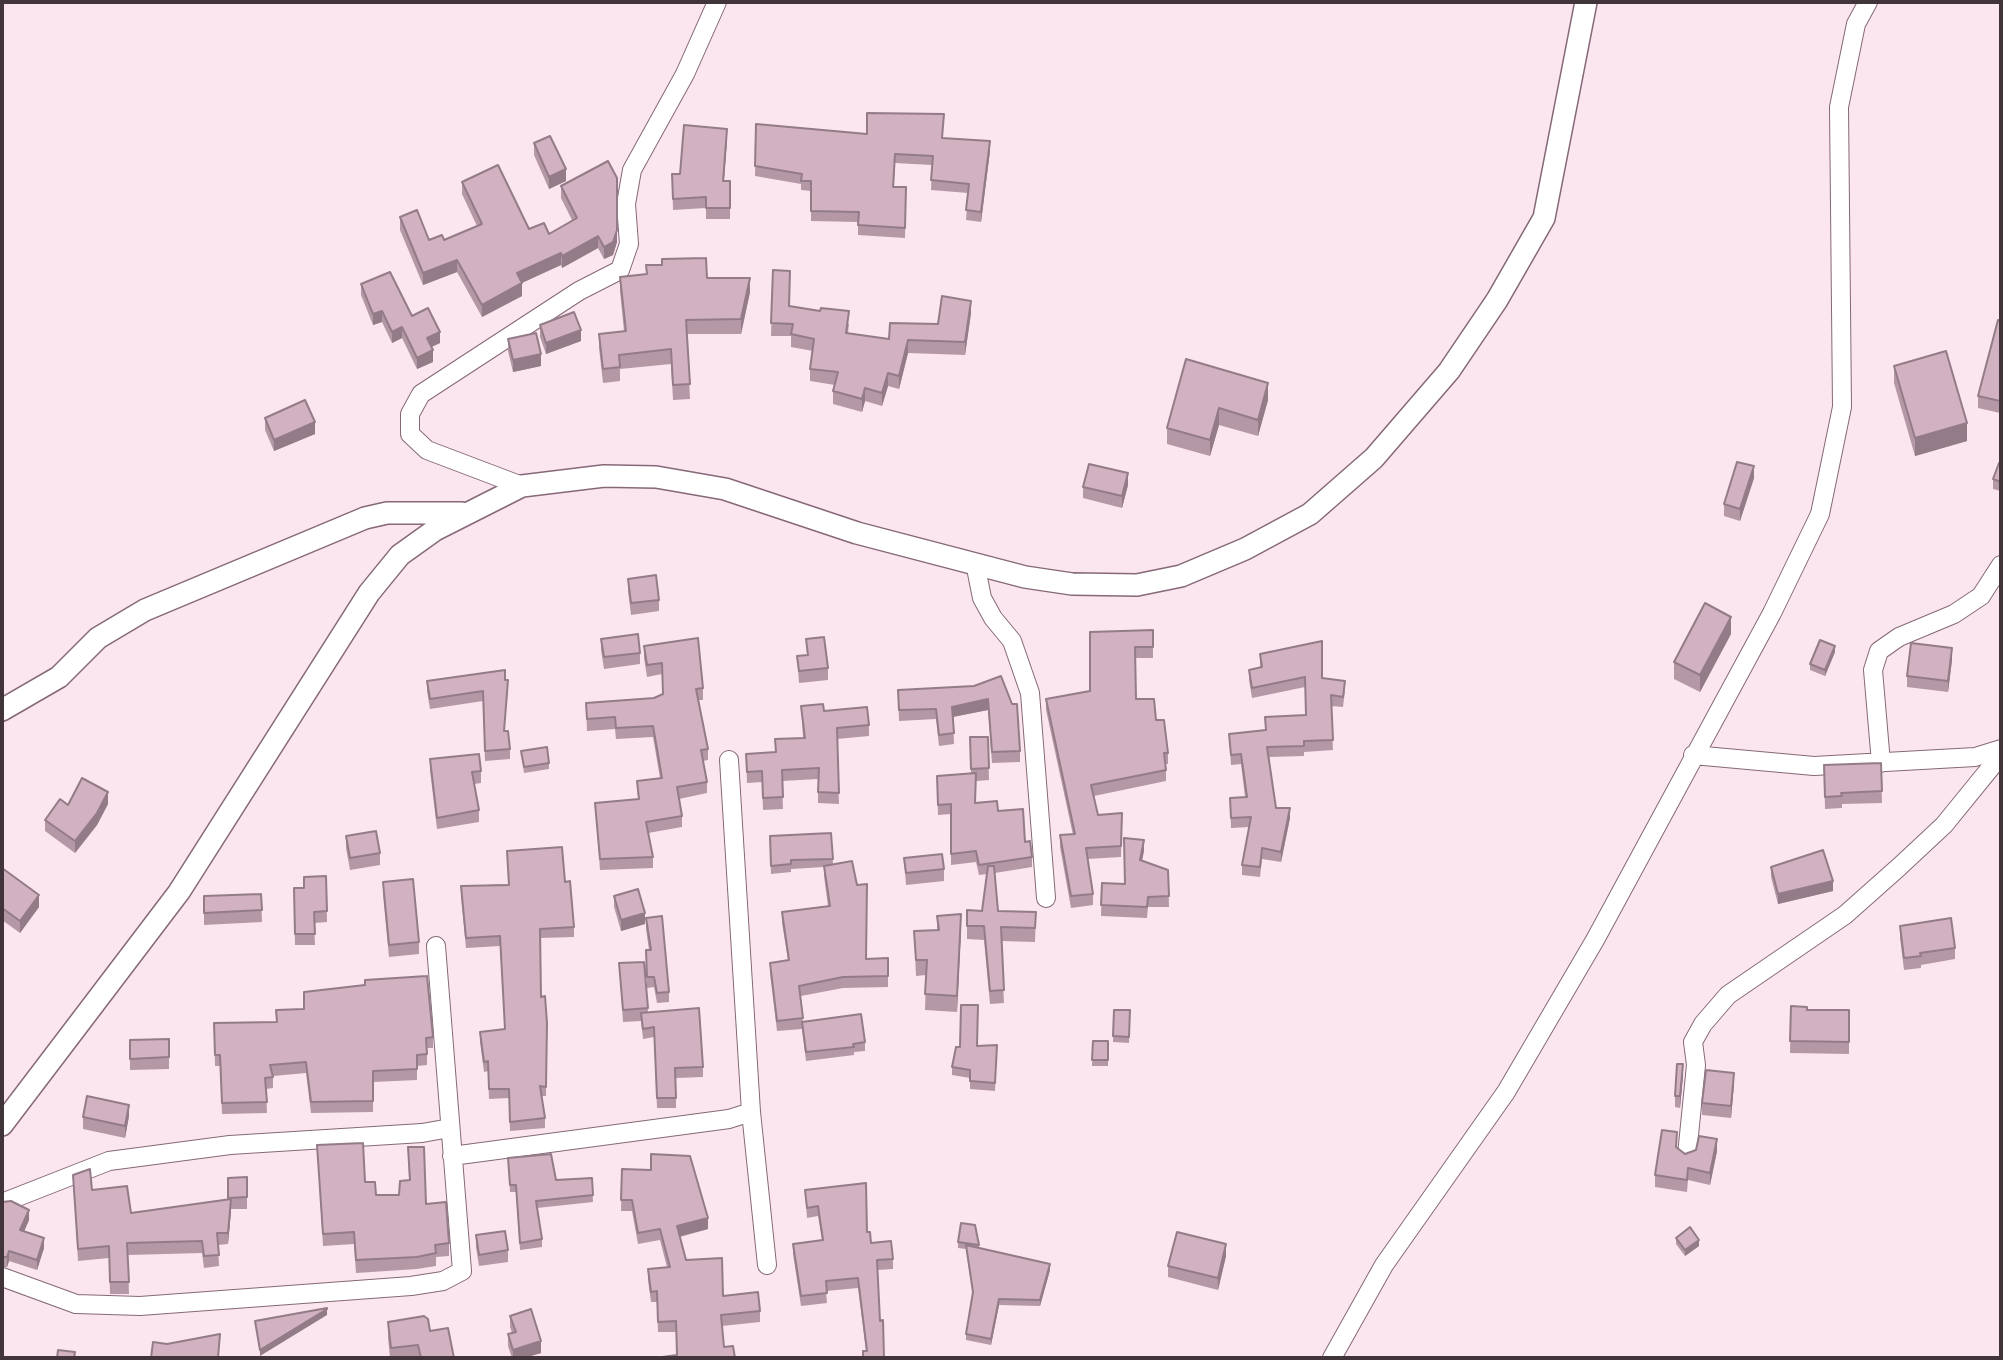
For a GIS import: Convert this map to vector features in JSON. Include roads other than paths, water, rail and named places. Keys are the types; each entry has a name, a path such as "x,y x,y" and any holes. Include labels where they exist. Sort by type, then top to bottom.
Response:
{"street":[{"path":"522,486 427,450 410,434 410,414 421,394 579,291 620,270 629,244 626,204 632,170 685,74 717,2"},
{"path":"2,1125 179,892 369,593 400,555 435,530 522,486 604,476 656,477 725,489 857,533 1025,577 1072,584 1137,585 1181,576 1245,549 1310,514 1374,458 1449,371 1497,300 1544,218 1586,2"},
{"path":"1332,1358 1384,1265 1506,1092 1595,940 1772,613 1820,514 1842,407 1839,107 1856,24 1868,2"},
{"path":"2,710 59,677 98,638 145,610 365,519 387,513 468,513"},
{"path":"975,563 982,598 993,618 1012,641 1030,693 1046,898"},
{"path":"1881,763 1873,670 1879,651 1899,637 1954,614 1981,596 2001,565"},
{"path":"1693,755 1814,766 1975,757 2001,749"},
{"path":"1687,1155 1696,1065 1693,1042 1703,1024 1728,995 1845,915 1899,867 1944,825 2001,755"},
{"path":"729,760 751,1112 767,1265"},
{"path":"2,1277 76,1304 140,1306 443,1281 461,1271 436,946"},
{"path":"452,1156 729,1119 751,1112"},
{"path":"2,1203 108,1161 230,1145 422,1133 450,1128"}]}
